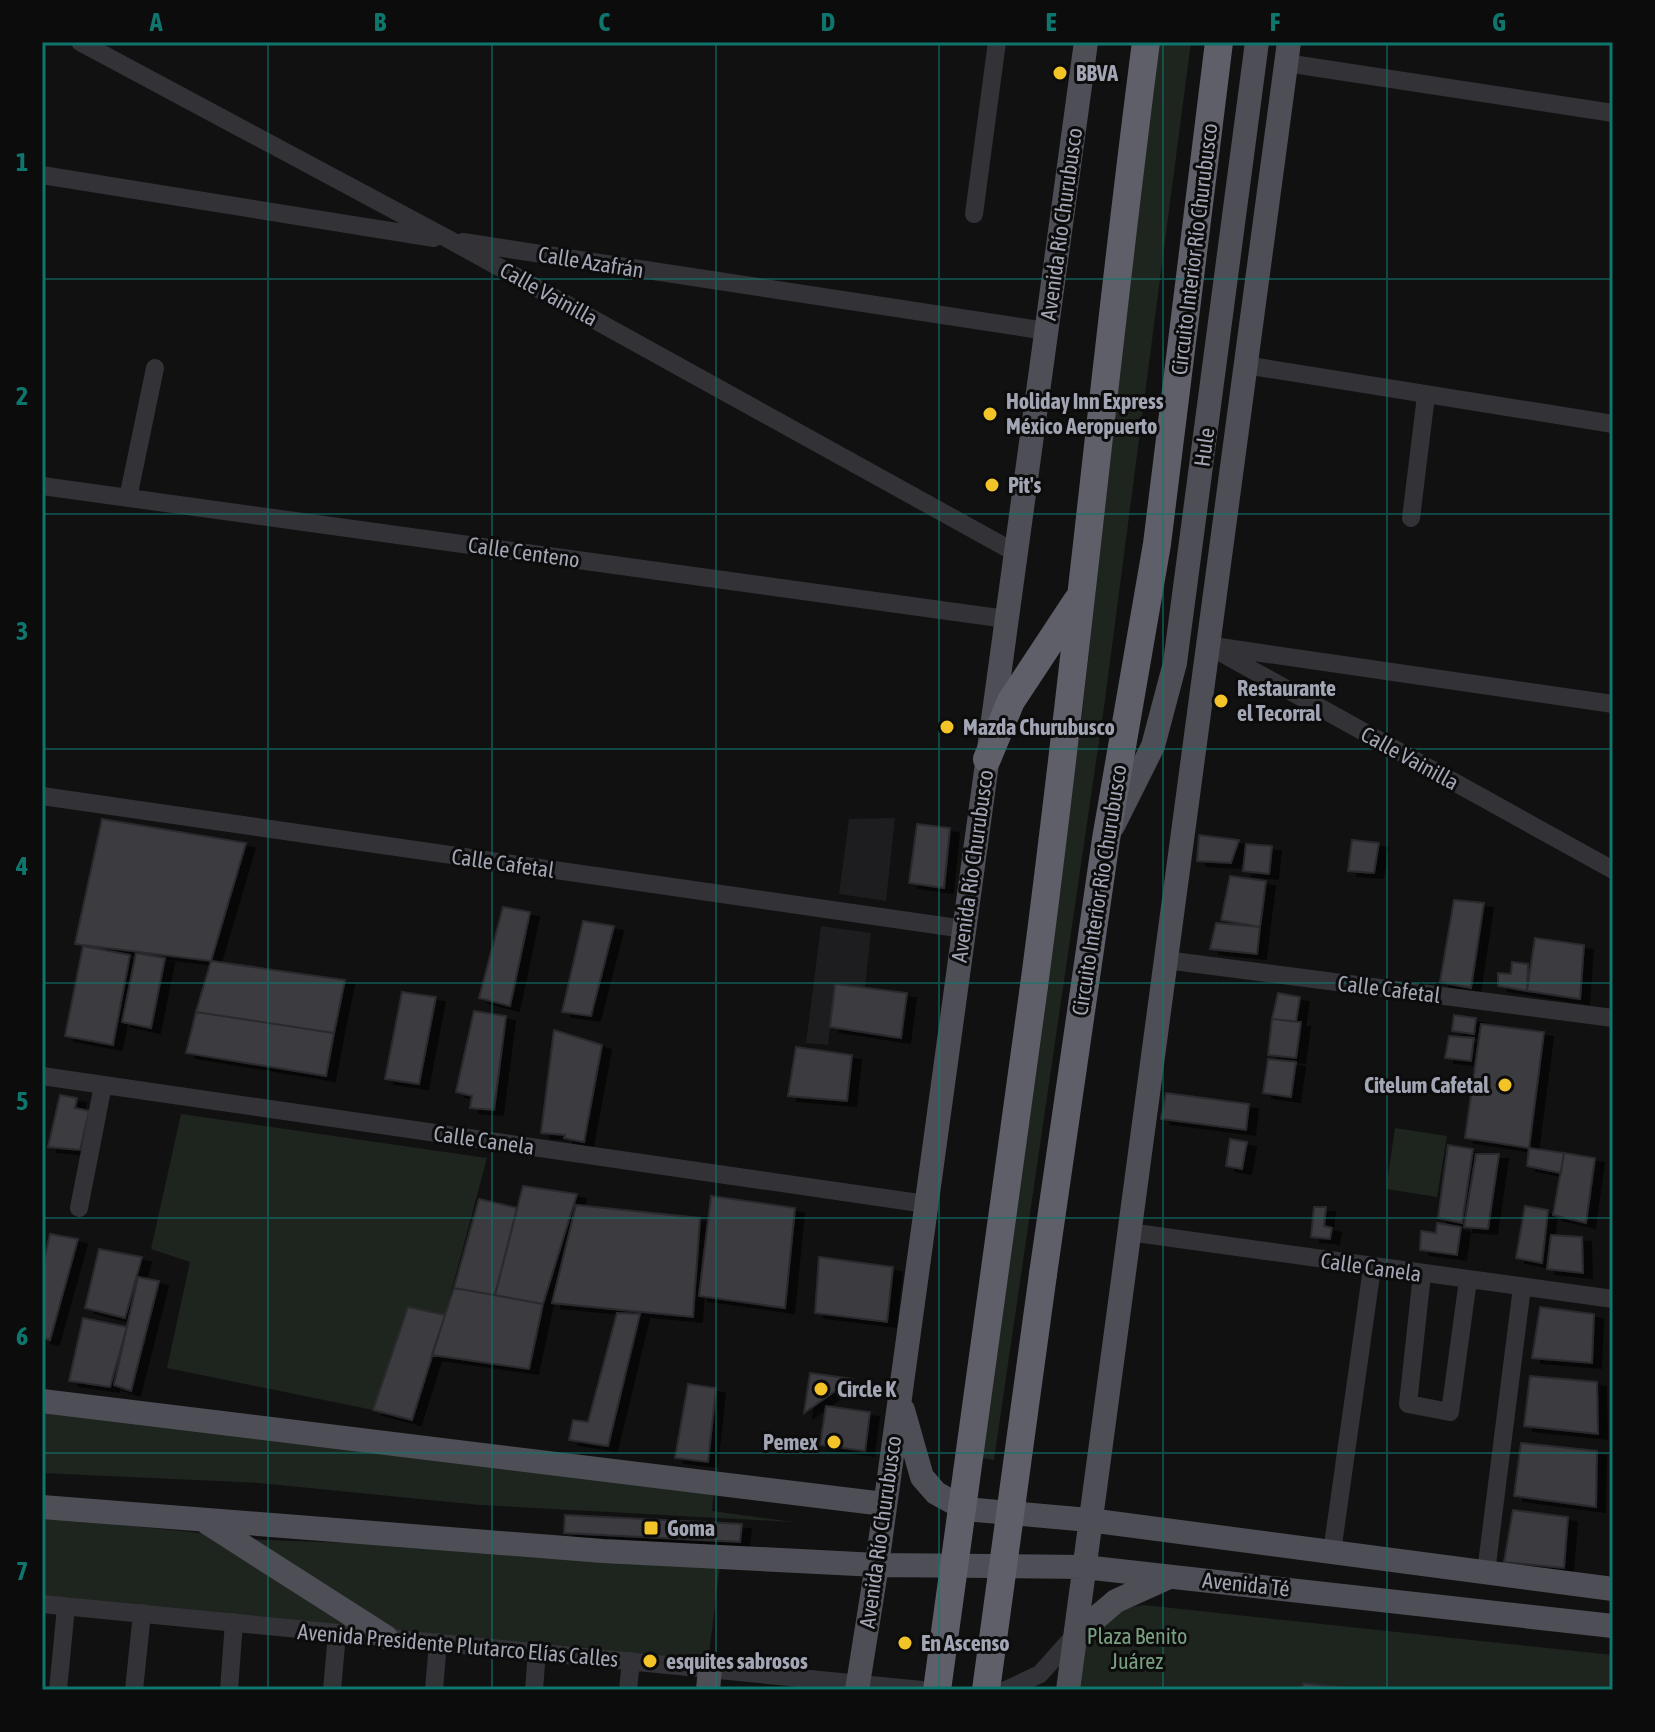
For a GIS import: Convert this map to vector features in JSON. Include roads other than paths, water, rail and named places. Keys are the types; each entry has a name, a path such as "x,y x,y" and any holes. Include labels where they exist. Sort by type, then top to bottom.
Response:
{"highway":[{"path":"937,1690 1068,731 1079,597 1146,42"},
{"name":"Circuito Interior Río Churubusco","path":"986,1690 1106,839 1157,544 1219,42"},
{"path":"987,759 1011,701 1079,597"}],"main road":[{"name":"Avenida Río Churubusco","path":"858,1687 1086,42"},
{"name":"Hule","path":"1106,839 1153,746 1175,663 1257,42"},
{"path":"1068,1690 1288,52"},
{"path":"1244,140 1282,95"},
{"name":"Avenida Té","path":"899,1395 917,1467 929,1485 945,1499 965,1509 1089,1520 1613,1589"},
{"path":"42,1401 884,1504"},
{"path":"42,1507 603,1551 877,1565"},
{"path":"204,1521 386,1637"},
{"name":"Avenida Té","path":"877,1565 1084,1567 1613,1626"},
{"path":"1076,1635 1116,1601 1171,1576"}],"street":[{"name":"Calle Vainilla","path":"80,42 450,240 1016,553"},
{"path":"974,214 997,42"},
{"path":"1288,52 1613,113"},
{"name":"Calle Azafrán","path":"42,175 1046,331"},
{"path":"1245,365 1613,424"},
{"path":"128,498 155,368"},
{"path":"1411,518 1426,396"},
{"name":"Calle Centeno","path":"42,486 1006,619"},
{"name":"Calle Vainilla","path":"1207,645 1613,870"},
{"path":"1207,645 1613,704"},
{"name":"Calle Cafetal","path":"42,796 964,929"},
{"name":"Calle Cafetal","path":"1166,960 1613,1018"},
{"name":"Calle Canela","path":"42,1076 926,1204"},
{"path":"79,1208 103,1085"},
{"name":"Calle Canela","path":"1129,1232 1613,1299"},
{"path":"1332,1552 1372,1268"},
{"path":"1422,1274 1408,1404 1450,1412 1468,1280"},
{"path":"1486,1572 1522,1287"},
{"name":"Avenida Presidente Plutarco Elías Calles","path":"42,1604 631,1661 709,1680 922,1690"},
{"path":"58,1690 66,1607"},
{"path":"134,1690 142,1613"},
{"path":"229,1690 234,1622"},
{"path":"332,1690 337,1634"},
{"path":"1006,1690 1040,1674 1076,1635"},
{"path":"434,1690 438,1642"},
{"path":"534,1690 537,1651"},
{"path":"628,1690 631,1661"}],"place":[{"name":"BBVA","path":"1060,73"},
{"name":"Holiday Inn Express México Aeropuerto","path":"990,414"},
{"name":"Pit's","path":"992,485"},
{"name":"Restaurante el Tecorral","path":"1221,701"},
{"name":"Mazda Churubusco","path":"947,727"},
{"name":"Citelum Cafetal","path":"1505,1085"},
{"name":"Circle K","path":"821,1389"},
{"name":"Pemex","path":"834,1442"},
{"name":"Goma","path":"651,1528"},
{"name":"En Ascenso","path":"905,1643"},
{"name":"esquites sabrosos","path":"650,1661"}],"park label":[{"name":"Plaza Benito Juárez","path":"1137,1648"}]}
